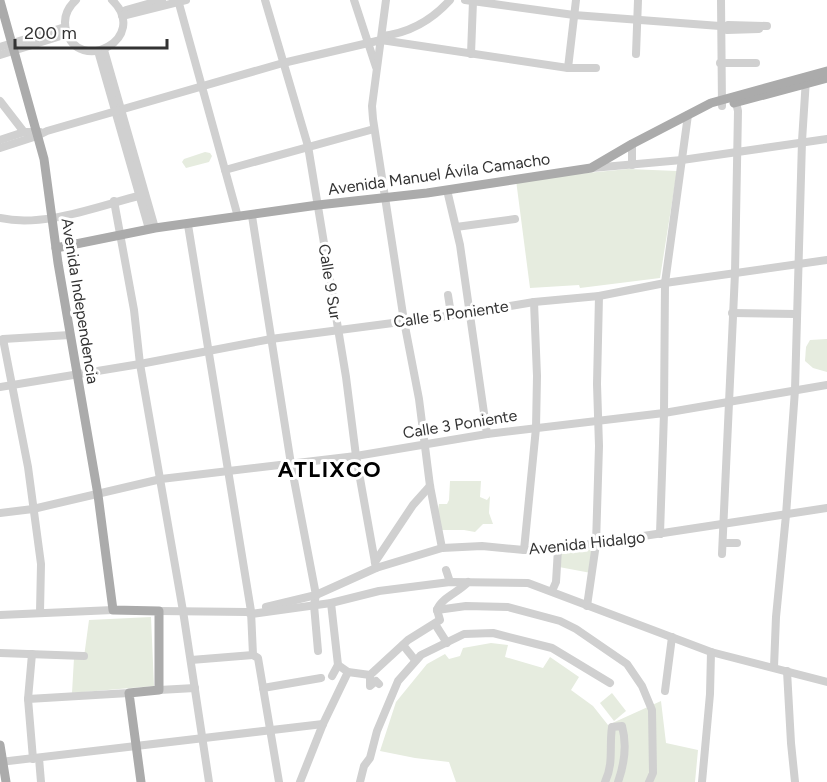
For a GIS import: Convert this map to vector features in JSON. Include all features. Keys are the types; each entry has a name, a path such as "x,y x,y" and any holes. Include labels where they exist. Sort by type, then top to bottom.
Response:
{"main road":[{"name":"Avenida Independencia","path":"0,1 44,159 51,219 98,495 113,610"},
{"path":"591,168 687,116 735,99 806,80 827,71"},
{"path":"806,80 827,78"},
{"name":"Avenida Manuel Ávila Camacho","path":"56,248 152,229 591,168"},
{"path":"113,610 159,611 159,690 129,693 141,782"},
{"path":"0,745 6,782"}],"street":[{"path":"76,0 69,9 66,30 80,48 101,50 114,43 121,34 122,14 112,0"},
{"path":"122,14 162,0"},
{"name":"Calle 9 Sur","path":"265,0 308,146 375,565"},
{"path":"354,0 377,66"},
{"path":"386,0 372,106 374,129 404,321 419,399 430,486 442,548"},
{"path":"0,148 38,133 283,63 397,34 427,21 450,0"},
{"path":"568,68 576,0"},
{"path":"636,54 638,0"},
{"path":"721,0 722,103"},
{"path":"122,14 181,1 238,217"},
{"path":"471,54 469,1 638,21 723,27 728,25 763,27"},
{"path":"0,47 13,46 66,30"},
{"path":"381,38 568,68 596,68"},
{"path":"0,55 13,46"},
{"path":"101,50 152,229"},
{"path":"720,63 756,63"},
{"path":"774,667 795,390 802,141 806,80"},
{"path":"722,554 735,273 738,111 735,99"},
{"path":"0,101 24,132"},
{"path":"660,534 665,283 687,116"},
{"path":"225,170 374,129"},
{"path":"0,140 24,132 38,133"},
{"name":"Avenida Manuel Ávila Camacho","path":"591,168 682,160 827,139"},
{"path":"632,144 632,165"},
{"path":"447,189 456,227 488,434"},
{"path":"0,218 16,222 51,219 142,195"},
{"path":"114,201 134,310 140,364 161,479 168,537 183,611 209,782"},
{"path":"252,216 291,464 316,595 314,605 318,651"},
{"path":"456,227 514,219"},
{"path":"188,225 250,612 253,655"},
{"name":"Calle 5 Poniente","path":"0,387 271,339 469,313 534,302 599,296 665,283 827,260"},
{"path":"448,295 451,314"},
{"path":"587,606 596,544 599,296"},
{"path":"524,550 536,428 537,376 534,302"},
{"path":"732,313 796,314"},
{"path":"40,612 40,564 28,467 3,339 70,335"},
{"name":"Calle 3 Poniente","path":"0,513 33,509 161,479 227,473 356,456 488,434 664,413 827,385"},
{"path":"375,565 413,505 430,486"},
{"name":"Avenida Hidalgo","path":"250,612 316,595 375,565 442,548 482,546 524,550 558,549 827,508"},
{"path":"723,543 737,543"},
{"path":"553,588 558,549"},
{"path":"446,570 450,582"},
{"name":"Avenida Hidalgo","path":"159,611 250,612 331,603 380,591 450,582 528,583 550,586 587,606 711,652 827,682"},
{"path":"379,684 376,681 370,686 370,675 403,645 440,620 436,610 440,598 462,588 468,582"},
{"path":"331,603 338,665 332,676"},
{"path":"436,610 466,606 508,607 560,621 576,629 627,664 642,686 652,710 653,773 650,782"},
{"path":"0,615 113,610"},
{"path":"435,624 447,643"},
{"path":"360,782 364,766 370,758 377,731 388,712 398,681 415,660 437,646 464,634 481,632 552,648 610,683"},
{"path":"665,690 672,637"},
{"path":"403,645 415,660"},
{"path":"702,782 710,694 711,652"},
{"path":"0,653 84,656"},
{"path":"32,654 28,699 41,782"},
{"path":"191,660 253,655 258,658 279,782"},
{"path":"338,665 348,672 370,675"},
{"path":"787,671 795,782"},
{"path":"300,782 323,724 348,672"},
{"path":"263,688 321,678"},
{"path":"159,690 195,688"},
{"path":"28,699 129,693"},
{"path":"1,762 323,724"},
{"path":"605,782 612,757 612,727 622,726 624,734 623,767 618,782"}],"shaded area":[{"path":"205,152 212,156 209,162 186,168 182,162 184,159"},
{"path":"628,169 677,171 660,278 580,288 579,285 530,288 516,180"},
{"path":"827,339 827,372 813,368 805,361 806,347 810,340"},
{"path":"450,481 481,481 480,497 487,500 490,496 489,513 493,524 483,524 475,532 440,530 439,504 447,504 449,500"},
{"path":"595,547 591,573 559,567 560,551"},
{"path":"151,617 154,686 72,693 74,658 84,657 89,620"},
{"path":"491,643 508,645 505,657 543,668 550,657 579,677 571,690 593,706 608,725 661,701 666,743 698,750 695,782 456,782 449,762 380,751 396,702 427,664 445,654 449,659 460,656 463,648"},
{"path":"612,693 626,711 614,721 600,703"}],"district":[{"name":"ATLIXCO","path":"330,469"}]}
